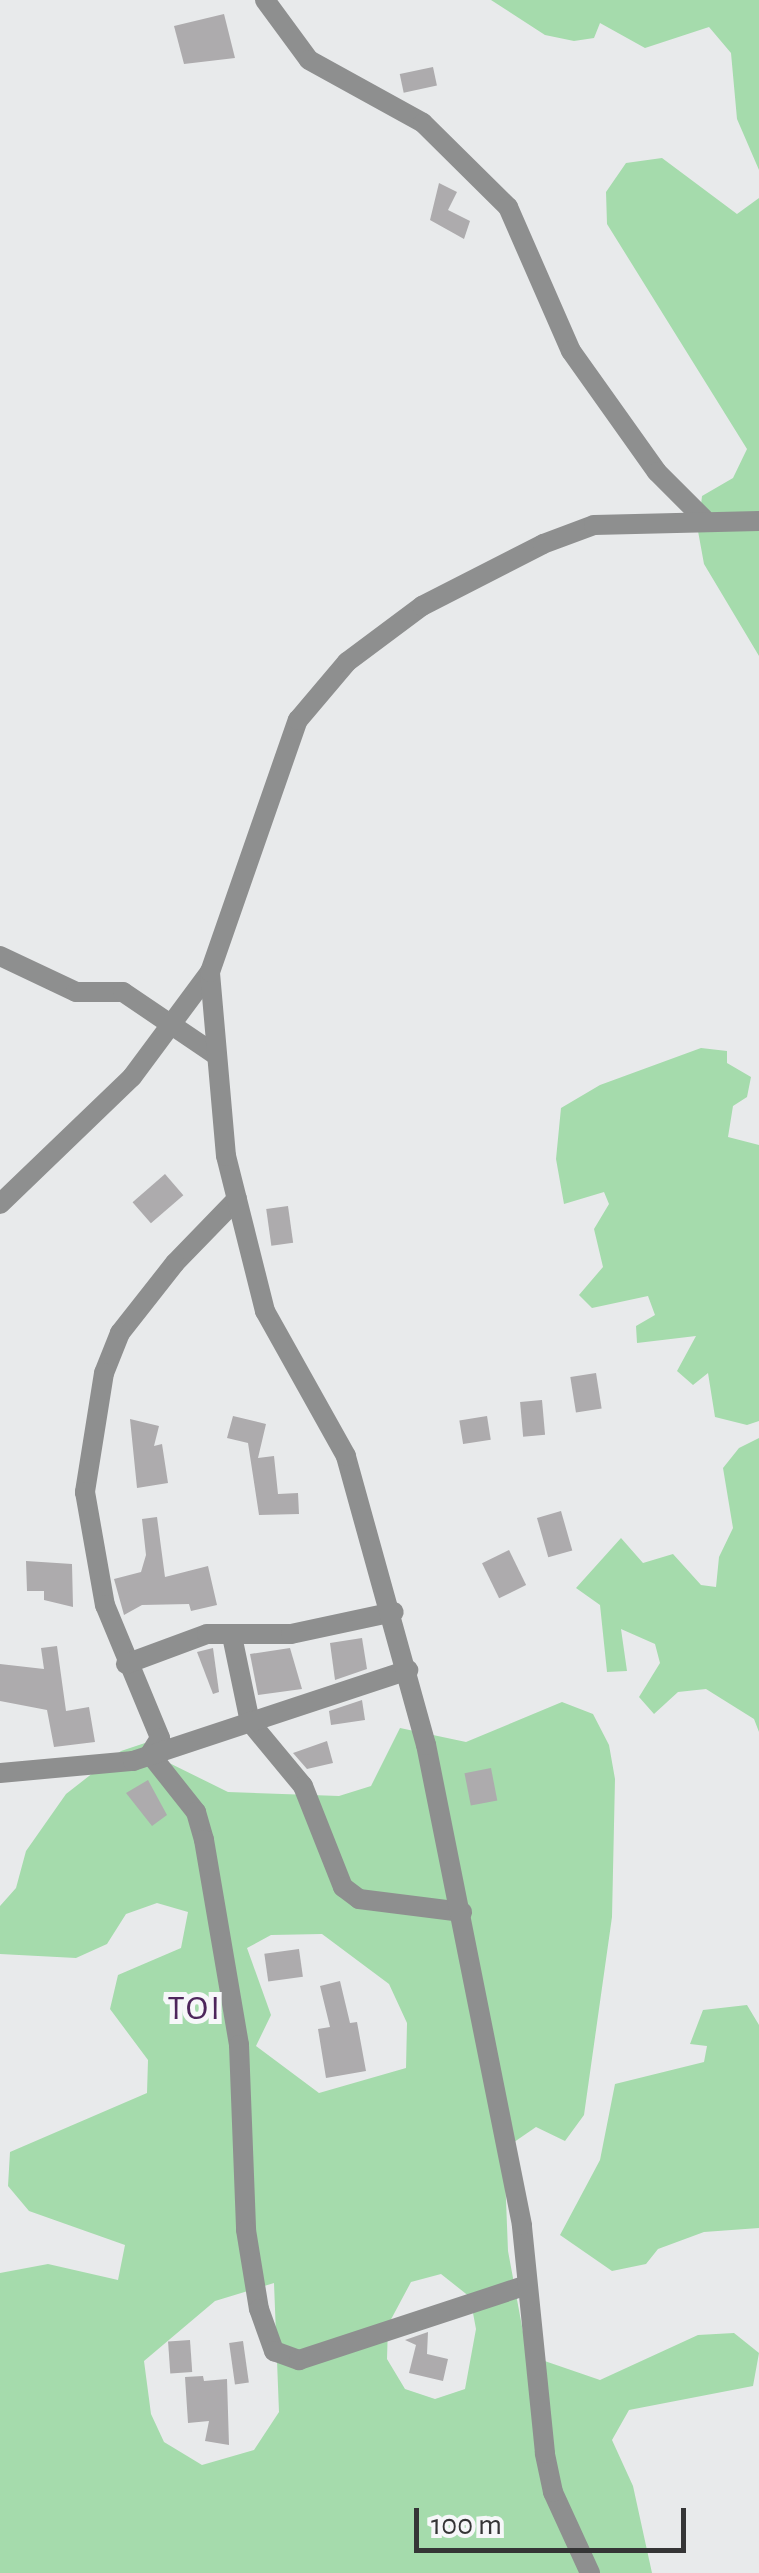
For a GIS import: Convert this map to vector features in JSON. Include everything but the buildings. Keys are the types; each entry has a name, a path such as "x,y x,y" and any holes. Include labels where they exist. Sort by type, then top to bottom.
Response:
{"street":[{"path":"265,0 309,60 422,124 508,207 571,350 657,472 704,519"},
{"path":"0,1204 132,1078 210,972 298,720 347,662 422,606 542,544 594,526 704,519 759,521"},
{"path":"0,956 76,992 114,989 149,1016 174,1025 213,1052"},
{"path":"210,972 213,1052 237,1199 265,1310 336,1429 394,1612 408,1670 462,1912 528,2285 548,2466 590,2573"},
{"path":"150,1754 160,1738 126,1664 87,1520 88,1462 104,1373 133,1315 237,1199"},
{"path":"126,1664 180,1640 291,1634 394,1612"},
{"path":"232,1636 250,1722 303,1786 350,1895 462,1912"},
{"path":"0,1773 150,1754 408,1670"},
{"path":"150,1754 196,1812 204,1840 239,2045 246,2230 274,2351 298,2360 528,2285"}],"green space":[{"path":"491,0 759,0 759,170 737,119 731,53 709,27 645,48 600,23 594,38 574,41 545,35"},
{"path":"662,158 737,214 759,198 759,656 704,564 698,531 702,496 733,478 747,449 607,224 606,192 626,163"},
{"path":"701,1048 727,1051 727,1063 751,1077 747,1097 733,1106 728,1137 759,1145 759,1421 747,1425 715,1417 708,1373 693,1385 677,1371 696,1336 637,1343 636,1326 655,1315 648,1296 592,1308 579,1295 603,1267 594,1229 609,1204 604,1192 564,1204 556,1159 561,1108 600,1085"},
{"path":"759,1438 759,1732 754,1719 706,1689 678,1692 654,1714 639,1697 660,1663 655,1644 621,1629 627,1671 607,1672 600,1605 576,1588 621,1538 643,1563 673,1554 701,1585 716,1587 719,1557 733,1528 723,1468 739,1448"},
{"path":"562,1702 593,1714 609,1745 615,1779 612,1917 584,2115 565,2141 536,2127 504,2149 508,2251 526,2348 533,2357 600,2380 698,2335 734,2333 759,2353 753,2386 629,2410 612,2440 633,2486 652,2573 0,2573 0,2273 48,2264 118,2280 125,2245 29,2211 8,2186 10,2152 147,2093 148,2060 110,2009 118,1975 181,1948 188,1912 157,1903 126,1914 107,1944 76,1958 0,1954 0,1906 16,1888 26,1851 66,1794 121,1751 160,1738 151,1754 228,1792 339,1796 371,1786 400,1728 466,1742","holes":["322,1934 389,1984 407,2023 406,2068 319,2093 256,2046 271,2015 247,1948 271,1935","441,2274 470,2297 476,2329 465,2389 435,2399 405,2389 387,2359 388,2325 411,2282","274,2283 279,2412 254,2450 202,2465 164,2442 151,2414 144,2361 215,2301"]},
{"path":"747,2005 759,2025 759,2228 704,2232 658,2249 646,2264 612,2271 560,2235 600,2160 615,2084 704,2062 707,2046 690,2044 703,2010"}],"district":[{"name":"TOI","path":"195,2009"}]}
